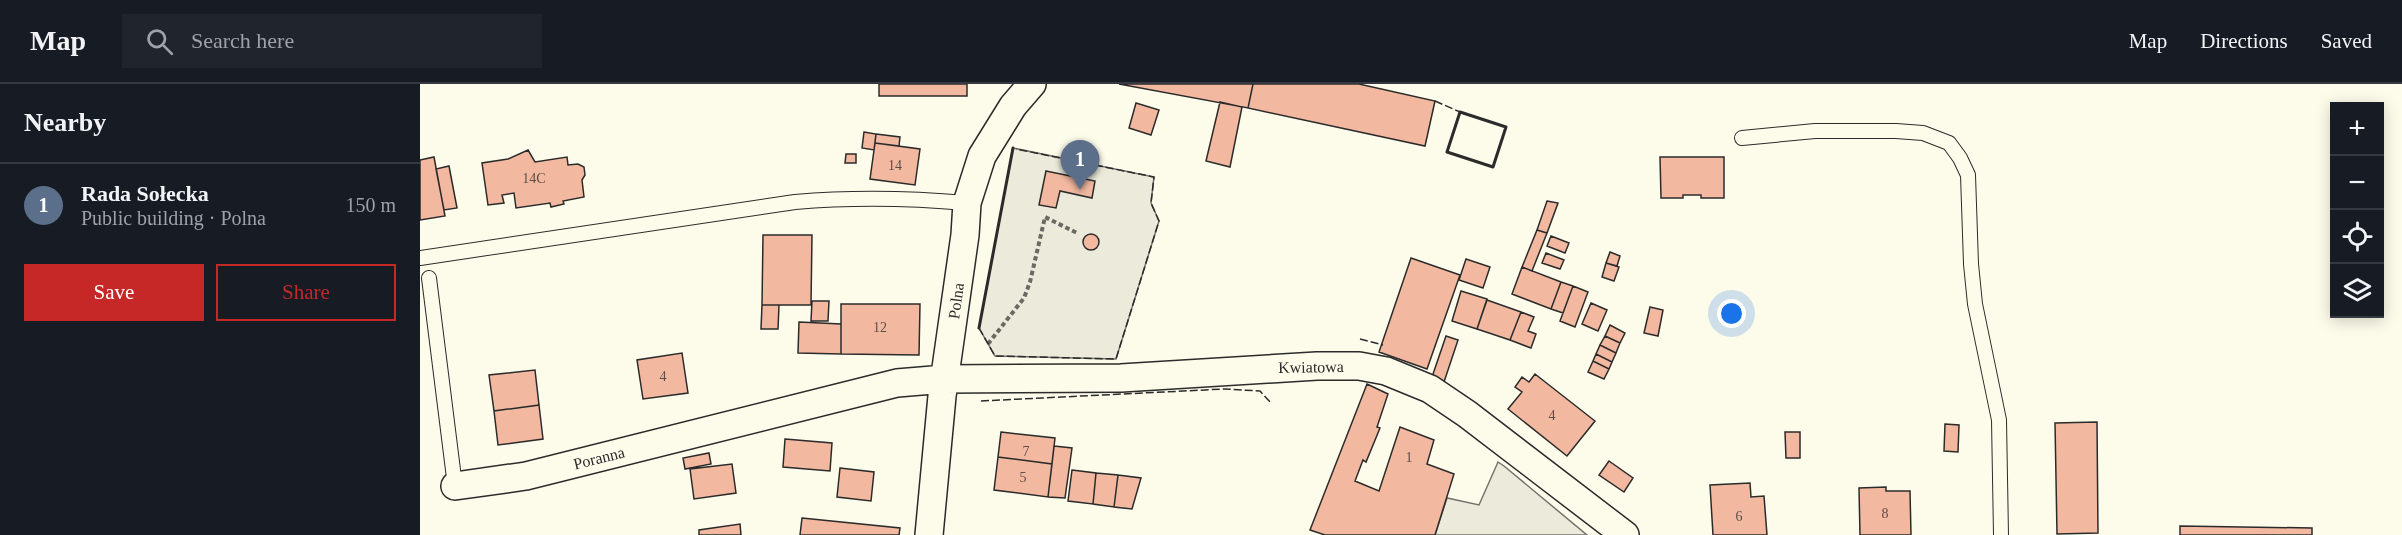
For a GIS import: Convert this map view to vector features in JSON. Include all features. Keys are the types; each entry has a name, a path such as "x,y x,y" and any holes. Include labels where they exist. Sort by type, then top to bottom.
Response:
{"street":[{"name":"Polna","path":"929,535 945,379 965,235 967,203 982,156 1013,106 1032,84"},
{"name":"Kwiatowa","path":"945,379 1121,378 1317,366 1359,366 1386,371 1430,389 1467,414 1624,535"},
{"name":"Poranna","path":"455,486 526,476 897,383 945,379"}],"lane":[{"path":"1742,138 1815,131 1923,133 1949,143 1960,158 1968,175 1971,264 1976,304 1999,420 2001,535"},
{"path":"420,258 795,202 837,198 967,203"},
{"name":"Poranna","path":"429,278 455,486"}],"path":[{"path":"988,344 1024,298 1045,218 1077,233"}],"shaded area":[{"path":"1013,148 1154,177 1151,203 1159,221 1116,359 995,356 979,328"},
{"path":"1498,462 1587,535 1435,535 1447,498 1479,505"}],"building":[{"path":"879,84 967,84 967,96 879,96"},
{"path":"1119,84 1253,84 1248,108"},
{"path":"1253,84 1359,84 1435,101 1425,146 1248,108"},
{"path":"1220,102 1242,107 1230,167 1206,161"},
{"path":"1136,103 1159,110 1151,135 1129,128"},
{"path":"864,132 876,134 874,150 862,148"},
{"path":"876,134 900,137 899,146 875,143"},
{"path":"875,143 920,149 915,185 870,179"},
{"path":"528,150 535,162 567,157 568,165 578,164 584,167 585,175 582,180 584,197 563,201 564,204 551,207 550,203 516,208 514,193 502,195 504,203 488,205 482,163 508,159"},
{"path":"846,154 856,154 856,163 845,163"},
{"path":"434,157 445,216 420,220 420,160"},
{"path":"1660,157 1724,157 1724,198 1683,195 1683,198 1661,198"},
{"path":"449,166 457,208 444,210 436,169"},
{"path":"1046,171 1095,181 1092,198 1060,191 1056,208 1039,205"},
{"path":"1547,201 1558,203 1547,233 1537,230"},
{"path":"1537,230 1547,233 1532,271 1522,267"},
{"path":"1088,234 1094,234 1099,242 1097,248 1088,250 1083,245 1083,239"},
{"path":"763,235 812,235 811,305 762,305"},
{"path":"1551,236 1569,243 1565,253 1547,246"},
{"path":"1610,252 1620,256 1617,266 1606,263"},
{"path":"1546,253 1564,260 1560,269 1542,263"},
{"path":"1411,258 1460,275 1427,369 1379,352"},
{"path":"1466,259 1490,267 1483,288 1459,280"},
{"path":"1606,263 1619,267 1614,281 1602,277"},
{"path":"1522,267 1561,282 1551,309 1512,294"},
{"path":"1561,282 1573,286 1563,313 1551,309"},
{"path":"1573,286 1588,292 1575,327 1560,321"},
{"path":"1461,291 1487,299 1477,329 1452,321"},
{"path":"1487,300 1521,312 1510,340 1477,329"},
{"path":"812,301 829,301 828,321 811,321"},
{"path":"1591,303 1607,310 1598,331 1582,324"},
{"path":"841,304 920,304 919,355 841,354"},
{"path":"762,305 779,305 778,329 761,329"},
{"path":"1650,307 1663,310 1658,336 1644,333"},
{"path":"1521,312 1534,317 1528,331 1536,334 1531,348 1510,340"},
{"path":"799,322 841,324 841,354 798,353"},
{"path":"1610,325 1625,333 1620,343 1605,336"},
{"path":"1446,336 1458,340 1444,382 1432,377"},
{"path":"1605,336 1620,343 1616,353 1600,345"},
{"path":"1600,345 1616,353 1612,362 1596,354"},
{"path":"682,353 688,393 643,399 637,360"},
{"path":"1596,354 1612,362 1609,369 1593,361"},
{"path":"1593,361 1609,369 1604,379 1588,372"},
{"path":"535,370 539,405 494,411 489,375"},
{"path":"1535,374 1595,421 1567,456 1508,409 1522,392 1515,387 1522,377 1529,382"},
{"path":"1367,384 1388,394 1377,427 1380,428 1366,462 1363,460 1355,481 1379,491 1400,427 1434,440 1427,464 1454,474 1435,535 1325,535 1310,530"},
{"path":"539,405 543,439 498,445 494,411"},
{"path":"2097,422 2098,533 2057,534 2055,423"},
{"path":"1945,424 1959,425 1958,452 1944,451"},
{"path":"1001,432 1055,438 1052,464 998,457"},
{"path":"1785,432 1800,432 1800,458 1786,458"},
{"path":"785,439 832,443 830,471 783,467"},
{"path":"1054,446 1072,448 1065,498 1048,497"},
{"path":"709,453 711,464 685,469 683,458"},
{"path":"998,457 1052,464 1048,497 994,490"},
{"path":"1609,461 1633,478 1624,492 1599,475"},
{"path":"732,464 736,493 694,499 690,469"},
{"path":"840,468 874,472 871,501 837,497"},
{"path":"1072,470 1096,473 1093,504 1068,501"},
{"path":"1096,473 1118,475 1114,507 1093,504"},
{"path":"1118,475 1141,478 1132,509 1114,507"},
{"path":"1750,483 1751,497 1764,496 1767,535 1713,535 1710,485"},
{"path":"1886,487 1886,491 1910,491 1911,535 1860,535 1859,488"},
{"path":"802,518 900,528 899,535 800,535"},
{"path":"740,524 741,535 699,535 699,530"},
{"path":"2180,526 2312,528 2312,535 2180,535"}],"fence":[{"path":"1435,101 1460,112"},
{"path":"979,328 995,356 1116,359 1159,221 1151,203 1154,177 1016,149"},
{"path":"1360,339 1383,345"},
{"path":"981,401 1224,389 1260,391 1271,403"}],"wall":[{"path":"1460,112 1506,127 1493,167 1447,152 1460,112"},
{"path":"979,328 1013,148"}],"place":[{"name":"Rada Sołecka","path":"1080,190"}]}
